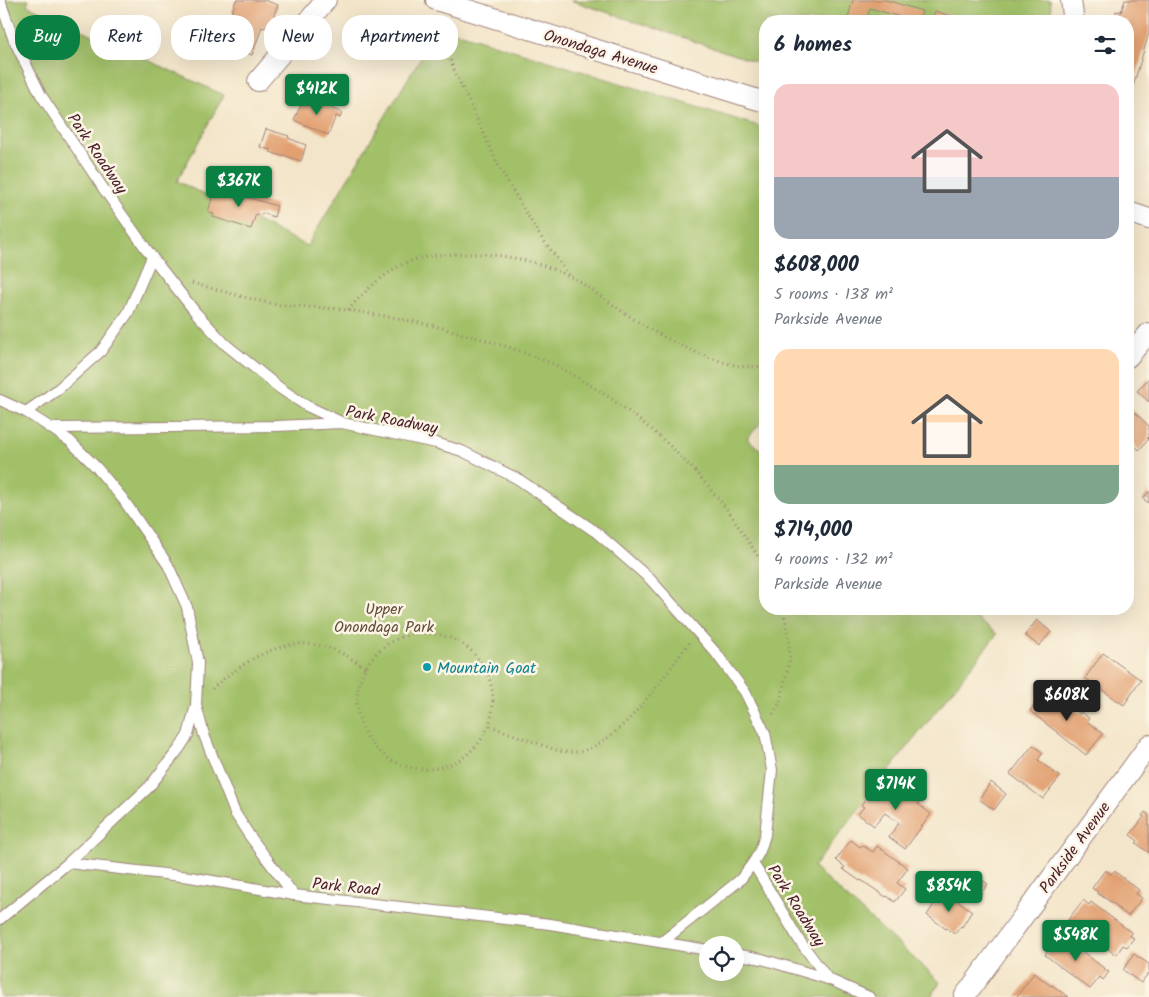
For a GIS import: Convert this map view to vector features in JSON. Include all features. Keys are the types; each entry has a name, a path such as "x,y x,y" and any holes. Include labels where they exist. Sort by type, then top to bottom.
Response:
{"street":[{"path":"258,80 326,0"},
{"name":"Onondaga Avenue","path":"436,0 759,100"},
{"path":"1071,0 1073,15"},
{"path":"1134,214 1149,219"},
{"path":"1134,350 1149,333"},
{"name":"Parkside Avenue","path":"964,997 1149,746"}],"lane":[{"name":"Park Roadway","path":"0,0 12,38 40,95 152,258 196,313 225,344 281,389 307,406 342,423 462,451 518,479 596,532 650,579 698,632 745,692 765,733 772,770 765,835 760,851 753,863 799,940 828,979 868,997"},
{"path":"26,412 57,390 101,351 128,313 152,258"},
{"path":"0,400 26,412 70,442 97,468 123,499 168,565 187,607 198,663 196,705 188,735 179,749 149,787 68,863 0,919"},
{"name":"Park Roadway","path":"51,428 277,426 342,423"},
{"path":"196,705 204,735 235,813 294,896"},
{"name":"Park Road","path":"68,863 190,876 294,896 550,924 699,948"},
{"path":"662,942 740,880 753,863"},
{"path":"744,956 762,959 828,979"}],"path":[{"path":"450,60 500,169 538,233 570,276"},
{"path":"347,310 363,293 382,278 404,264 423,257 449,254 511,257 541,264 570,276 650,330 684,348 738,366 759,366"},
{"path":"166,274 255,300 279,305 347,310 443,328 509,347 556,365 603,393 664,440 697,473 729,512 759,558"},
{"path":"760,723 774,713 780,703 787,677 790,658 784,615"},
{"path":"421,632 444,634 465,644 482,660 492,681 494,704 490,726 478,745 461,760 440,768 418,769 396,763 378,751 364,733 357,712 357,689 365,668 379,650 398,637 421,632"},
{"path":"490,726 559,751 571,753 595,746 612,734 640,708 698,632"},
{"path":"196,705 224,677 261,654 284,646 304,643 323,646 340,652 365,668"}],"green space":[{"name":"Upper Onondaga Park","path":"0,0 29,0 27,5 49,15 15,15 15,60 80,60 80,29 90,34 90,60 147,60 224,95 177,181 307,246 419,60 458,60 458,33 759,126 759,425 747,439 759,448 759,615 972,615 997,634 813,867 940,982 931,997 0,997"},
{"path":"570,0 1050,0 1052,15 759,15 759,63"}],"building":[{"path":"236,0 264,0 278,5 274,15 264,15 264,28 262,27 254,49 254,15 240,15 232,12"},
{"path":"853,0 886,0 922,11 921,15 894,15 870,8 868,15 849,15"},
{"path":"1125,0 1149,0 1149,33 1134,83 1134,15 1115,15 1116,11 1121,12"},
{"path":"935,11 947,15 934,15"},
{"path":"305,96 342,113 340,118 336,116 328,135 294,120"},
{"path":"266,129 289,136 288,138 306,145 301,161 270,152 271,150 260,147"},
{"path":"221,189 234,193 238,192 246,197 277,206 274,217 262,213 261,215 256,214 251,229 213,217 214,214 208,212 214,191 220,193"},
{"path":"1149,378 1149,402 1137,391"},
{"path":"1134,412 1149,426 1149,436 1147,438 1149,439 1139,450 1134,445"},
{"path":"1149,491 1149,503 1143,499"},
{"path":"1037,620 1051,632 1039,646 1025,635"},
{"path":"1103,653 1141,680 1124,705 1085,678"},
{"path":"1046,690 1070,709 1072,707 1080,714 1081,712 1089,718 1087,721 1103,734 1086,755 1030,711"},
{"path":"1033,745 1043,753 1038,760 1060,777 1043,799 1010,774"},
{"path":"884,780 897,790 901,784 921,799 918,804 931,814 905,849 889,837 899,823 885,813 874,826 858,814 864,807 861,805 866,798 868,800"},
{"path":"991,782 1006,794 994,810 979,799"},
{"path":"1145,812 1149,815 1149,853 1136,843 1138,841 1130,835 1144,817 1142,816"},
{"path":"851,840 860,847 862,845 873,852 877,846 908,868 897,883 905,889 895,902 843,869 845,867 836,860"},
{"path":"1105,870 1111,874 1114,871 1139,890 1136,894 1142,898 1128,916 1092,888"},
{"path":"971,872 988,884 980,895 963,883"},
{"path":"944,891 972,911 955,934 927,915"},
{"path":"1083,900 1089,905 1091,902 1132,933 1130,936 1134,938 1127,947 1123,945 1116,955 1068,920"},
{"path":"1059,936 1066,939 1109,972 1103,980 1100,977 1090,989 1045,955"},
{"path":"1134,954 1149,964 1149,972 1141,983 1123,970"},
{"path":"1034,973 1051,986 1068,997 1017,996"}],"place":[{"name":"Mountain Goat","path":"427,667"}]}
